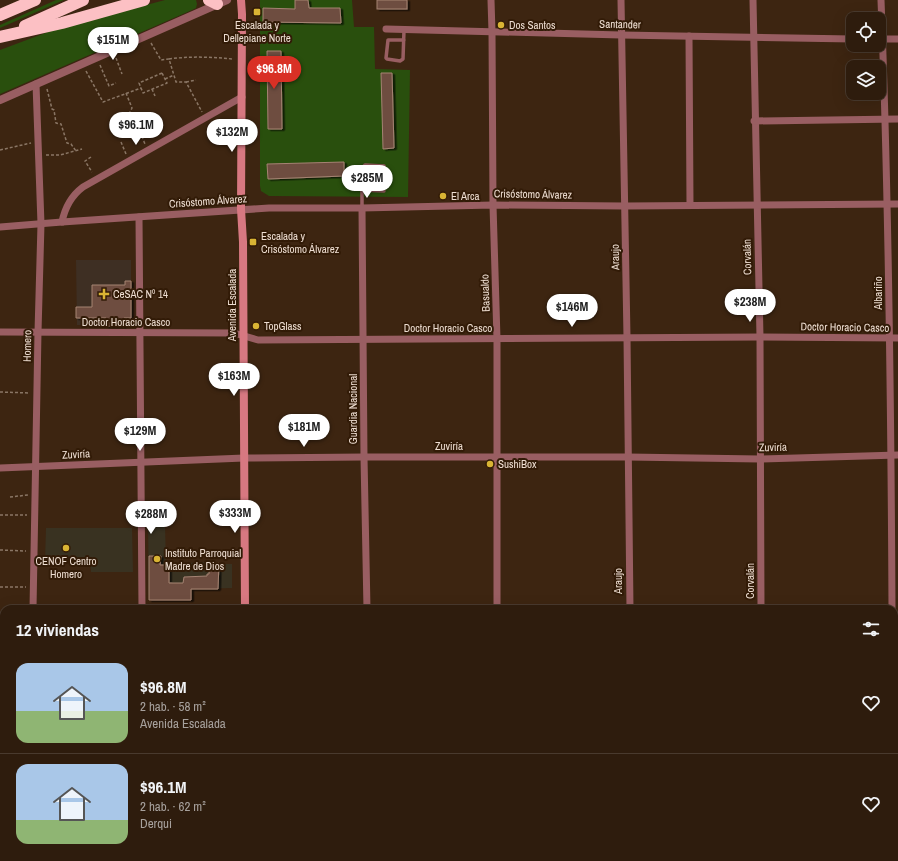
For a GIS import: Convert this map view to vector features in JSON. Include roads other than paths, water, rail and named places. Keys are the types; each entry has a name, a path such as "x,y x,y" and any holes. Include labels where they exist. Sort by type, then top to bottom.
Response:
{"highway":[{"path":"0,15 35,0"},
{"path":"0,37 83,0"},
{"path":"0,37 62,23 144,0"}],"main road":[{"name":"Avenida Escalada","path":"241,0 241,209 245,605"}],"street":[{"name":"Basualdo","path":"491,0 493,205 497,338 497,605"},
{"name":"Araujo","path":"621,0 630,605"},
{"name":"Corvalán","path":"753,0 754,121 760,337 761,605"},
{"name":"Albariño","path":"881,0 881,12"},
{"path":"0,100 147,36 218,1"},
{"name":"Santander","path":"386,29 846,39"},
{"path":"688,36 690,205"},
{"path":"886,39 898,39"},
{"name":"Albariño","path":"882,52 888,204 889,338 895,454 892,605"},
{"name":"Homero","path":"33,605 41,224 36,84"},
{"path":"62,222 68,203 75,194 96,179 242,97"},
{"path":"754,121 898,119"},
{"name":"Crisóstomo Álvarez","path":"0,228 62,222 269,208 362,208 493,205 625,206 898,204"},
{"name":"Guardia Nacional","path":"362,208 367,605"},
{"path":"139,217 142,605"},
{"name":"Doctor Horacio Casco","path":"0,332 234,333 258,340 627,337 898,338"},
{"name":"Zuviría","path":"0,468 140,461 364,456 628,456 760,458 895,454"}],"lane":[{"path":"404,30 404,40 402,61 386,58 388,40 404,40"},
{"path":"362,208 363,166 384,166"},
{"path":"362,190 384,191"}],"place":[{"name":"Escalada y Dellepiane Norte","path":"257,12"},
{"name":"Dos Santos","path":"501,25"},
{"name":"El Arca","path":"443,196"},
{"name":"Escalada y Crisóstomo Álvarez","path":"253,242"},
{"name":"CeSAC Nº 14","path":"104,294"},
{"name":"TopGlass","path":"256,326"},
{"name":"SushiBox","path":"490,464"},
{"name":"CENOF Centro Homero","path":"66,548"},
{"name":"Instituto Parroquial Madre de Dios","path":"157,559"}]}
